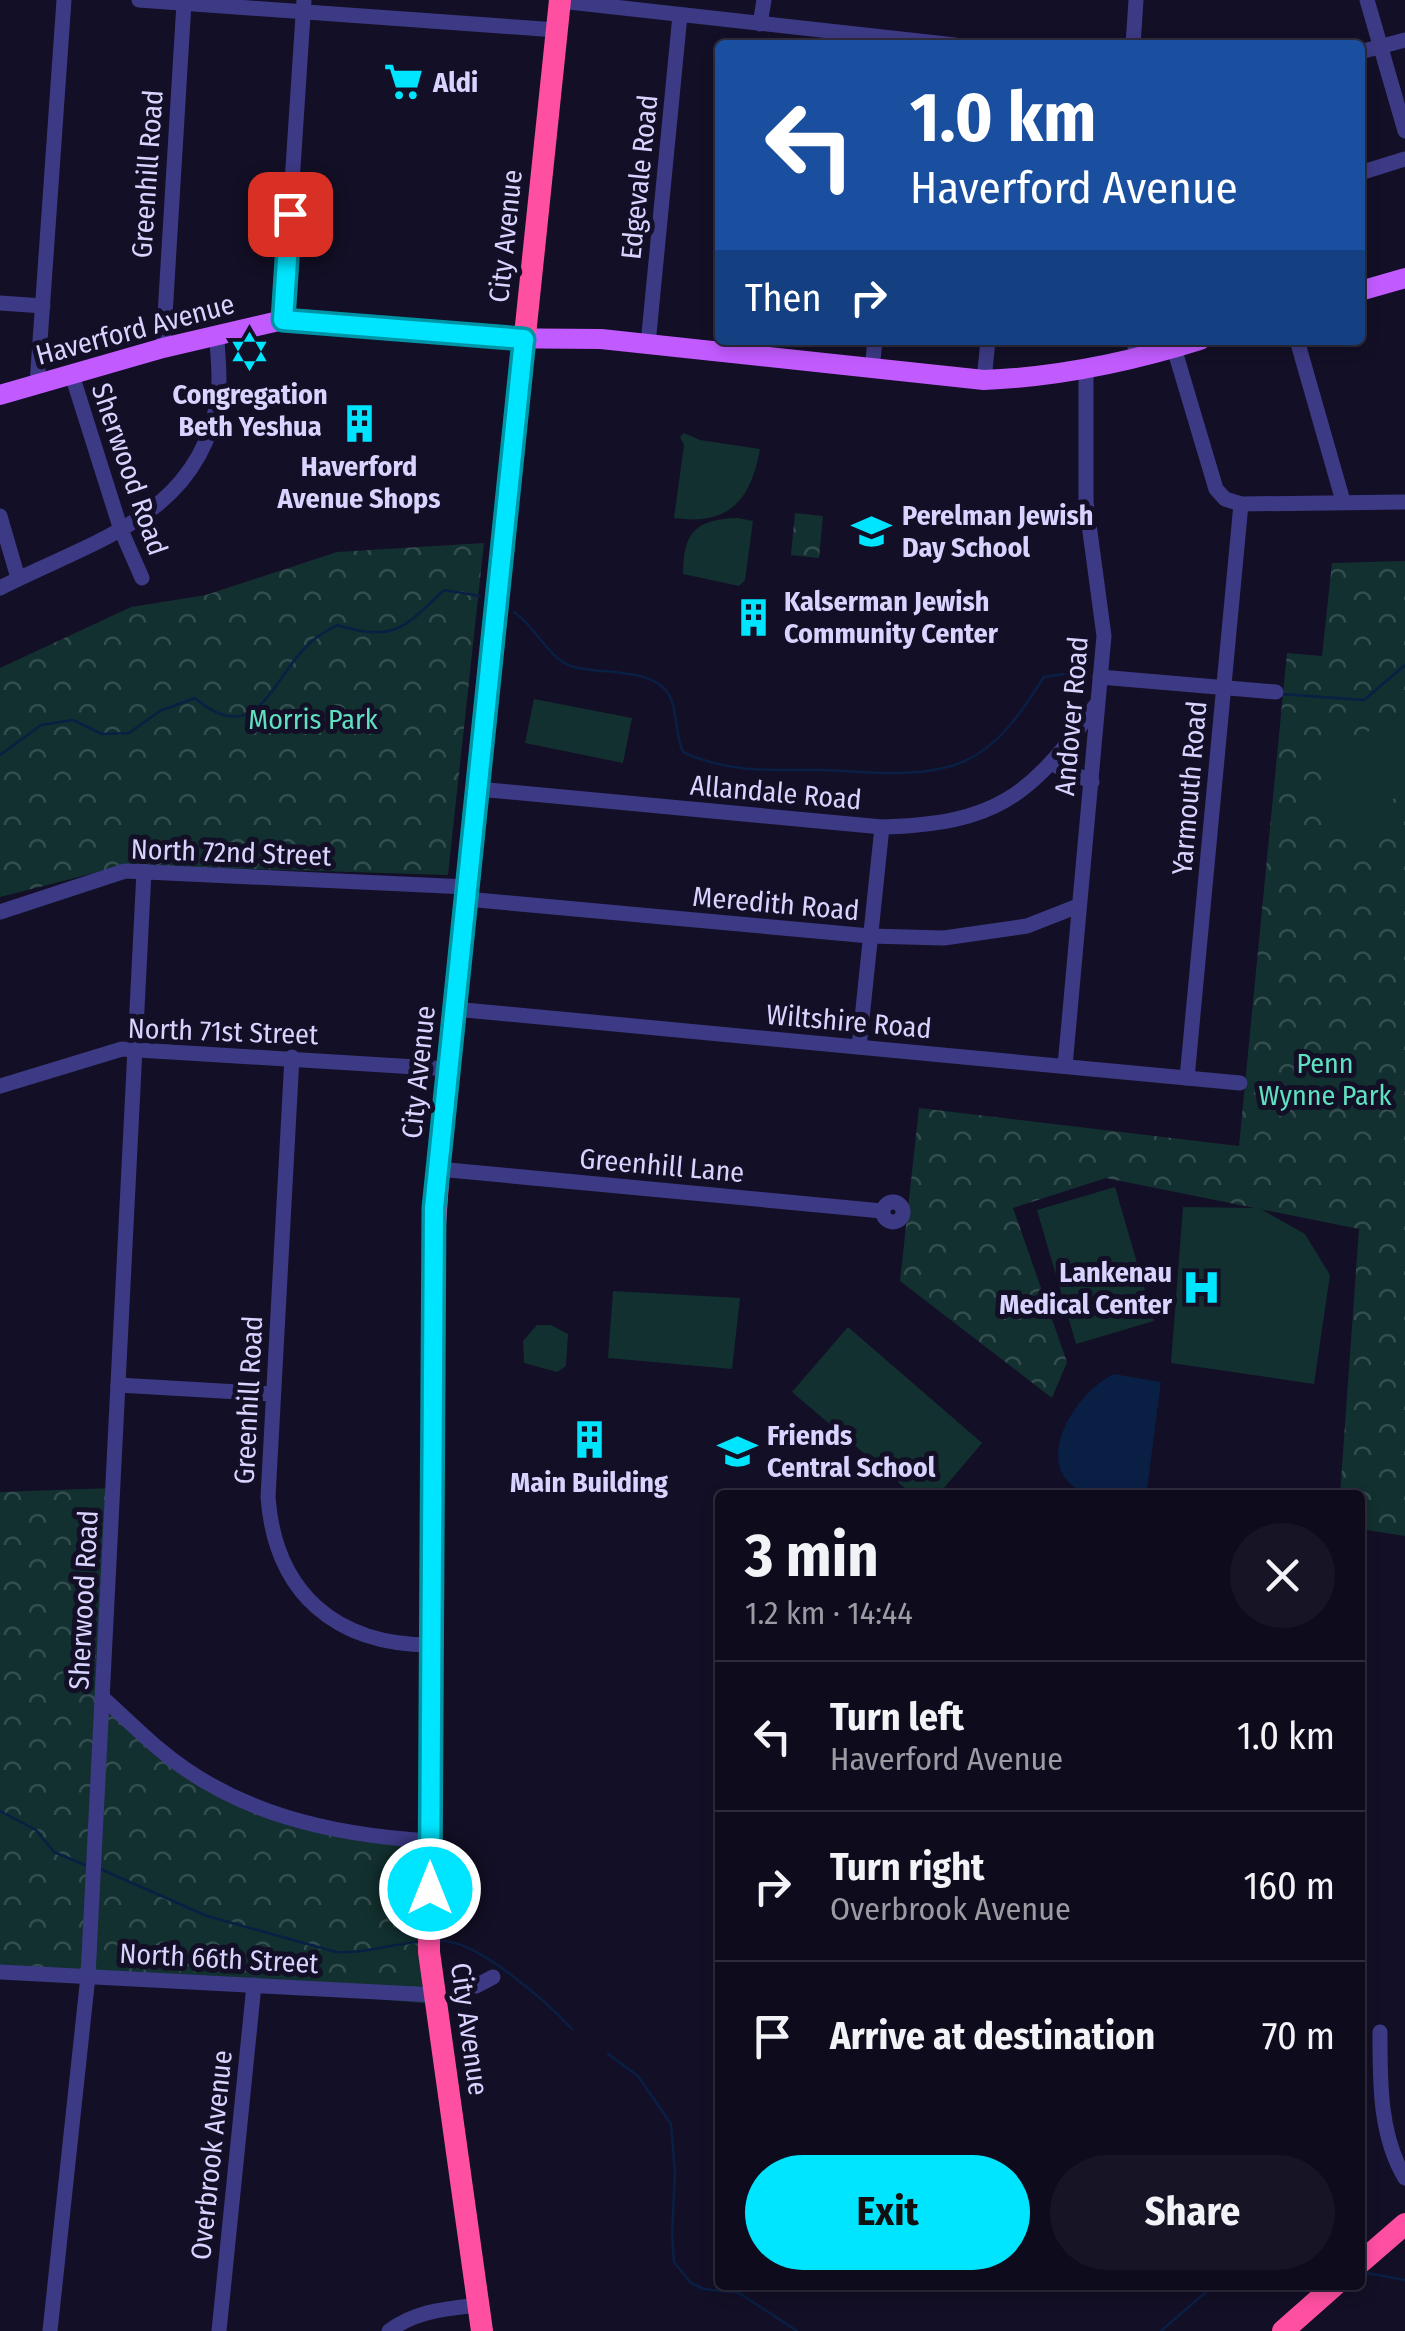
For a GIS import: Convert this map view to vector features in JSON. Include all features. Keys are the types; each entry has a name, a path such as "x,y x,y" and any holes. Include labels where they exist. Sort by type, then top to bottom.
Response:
{"highway":[{"name":"City Avenue","path":"482,2331 429,1942 434,1239 454,1009 560,1"},
{"path":"1365,2259 1405,2224"},
{"path":"1283,2331 1329,2290"}],"main road":[{"path":"1365,291 1404,282"},
{"name":"Haverford Avenue","path":"0,395 162,348 283,320 524,339 601,338 756,348 872,370 984,380 1086,370 1136,348 1184,345"}],"street":[{"path":"38,384 64,0"},
{"path":"139,0 304,6 557,30"},
{"path":"760,24 764,0"},
{"path":"1134,40 1136,0"},
{"path":"1368,0 1405,131"},
{"path":"560,1 889,40"},
{"name":"Greenhill Road","path":"162,348 184,3"},
{"path":"283,320 304,6"},
{"name":"Edgevale Road","path":"648,344 680,16"},
{"path":"792,40 793,27"},
{"path":"1365,51 1405,40"},
{"path":"1365,171 1405,159"},
{"path":"0,303 42,306"},
{"path":"0,588 121,530 165,501 198,458 210,428 218,394 216,334"},
{"path":"872,370 874,345"},
{"path":"984,380 988,345"},
{"path":"1298,345 1343,501"},
{"path":"1174,348 1216,489 1225,500 1241,504 1405,502"},
{"name":"Andover Road","path":"1065,1066 1104,636 1086,502 1086,370"},
{"name":"Sherwood Road","path":"72,375 121,530 142,578"},
{"name":"Yarmouth Road","path":"1187,1078 1241,504"},
{"path":"0,516 18,578"},
{"path":"1100,678 1276,692"},
{"name":"Allandale Road","path":"478,789 882,827 931,826 969,818 1012,799 1052,764 1098,703"},
{"path":"1052,764 1092,782"},
{"path":"859,1047 882,827"},
{"name":"North 72nd Street","path":"0,912 125,870 467,893"},
{"name":"Sherwood Road","path":"50,2331 88,1976 144,871"},
{"name":"Meredith Road","path":"467,893 870,936 944,938 1027,926 1078,906"},
{"name":"Wiltshire Road","path":"454,1009 1240,1083"},
{"name":"North 71st Street","path":"0,1086 122,1049 448,1069"},
{"name":"Greenhill Road","path":"292,1057 268,1498 270,1528 289,1576 314,1606 350,1630 384,1642 431,1645"},
{"name":"Greenhill Lane","path":"438,1169 882,1211"},
{"path":"118,1386 273,1394"},
{"path":"102,1697 160,1750 194,1775 243,1801 283,1818 356,1835 430,1842"},
{"name":"North 66th Street","path":"0,1972 435,1994"},
{"path":"476,1986 493,1977"},
{"name":"Overbrook Avenue","path":"218,2331 254,1985"},
{"path":"1380,2032 1381,2098 1396,2162 1405,2178"},
{"path":"389,2331 411,2316 478,2305"}],"green space":[{"path":"684,433 700,440 760,449 743,495 723,513 709,518 674,518 684,445 680,437"},
{"path":"795,513 823,516 819,558 791,555"},
{"path":"711,521 753,521 745,580 739,586 683,574 686,548 694,531"},
{"name":"Morris Park","path":"484,543 448,875 126,865 0,897 0,668 131,607 206,595 337,552"},
{"name":"Penn Wynne Park","path":"1405,561 1405,1536 1365,1530 1365,1490 1340,1490 1359,1229 1106,1178 1013,1208 1067,1362 1052,1398 900,1281 919,1108 1239,1146 1287,653 1322,656 1332,563"},
{"path":"534,699 632,718 623,763 525,743"},
{"path":"1405,712 1405,798 1389,799 1389,838 1329,839 1328,746 1358,746 1372,727"},
{"path":"1115,1187 1154,1321 1076,1344 1037,1210"},
{"path":"1183,1207 1259,1208 1305,1234 1330,1275 1314,1384 1171,1363"},
{"path":"613,1291 740,1298 732,1369 608,1358"},
{"path":"537,1325 551,1325 568,1334 566,1366 557,1372 524,1363 523,1341"},
{"path":"848,1327 982,1443 942,1490 907,1490 792,1392"},
{"path":"113,1488 100,1696 238,1801 423,1846 432,2004 0,1966 0,1492"}],"water":[{"path":"1114,1374 1161,1382 1146,1490 1081,1490 1069,1482 1060,1467 1058,1450 1063,1431 1072,1413 1099,1383"}],"waterway":[{"path":"0,755 41,725 73,720 102,734 129,733 160,711 195,698 234,717 249,713 262,703 310,643 337,625 385,632 407,623 444,590 480,596"},
{"path":"514,612 563,662 583,669 641,676 664,688 671,699 683,752 716,764 750,769 894,773 948,767 978,754 1001,735 1044,677 1064,674"},
{"path":"1281,694 1364,700 1405,665"},
{"path":"0,1811 36,1830 54,1852 85,1865"},
{"path":"98,1868 207,1916 336,1952 418,1942"},
{"path":"441,1941 456,1943 492,1961 572,2029"},
{"path":"608,2054 638,2076 671,2124 674,2262 691,2283 704,2289 739,2293 797,2331"},
{"path":"1367,2273 1405,2280"},
{"path":"1161,2331 1208,2290"}],"place":[{"name":"Aldi","path":"403,82"},
{"name":"Congregation Beth Yeshua","path":"250,352"},
{"name":"Haverford Avenue Shops","path":"359,424"},
{"name":"Perelman Jewish Day School","path":"872,531"},
{"name":"Kalserman Jewish Community Center","path":"754,617"},
{"name":"Lankenau Medical Center","path":"1202,1288"},
{"name":"Main Building","path":"589,1439"},
{"name":"Friends Central School","path":"737,1451"}],"route":[{"path":"290,214 283,320 524,339 434,1208 430,1889"}]}
